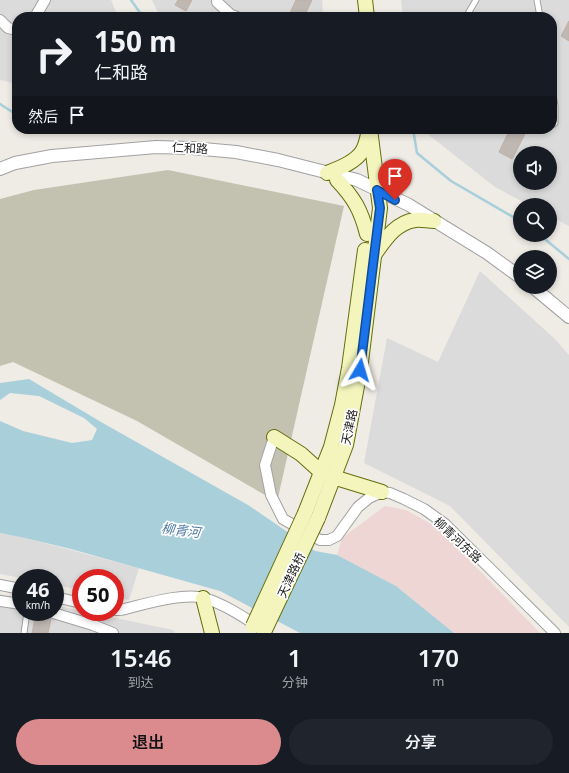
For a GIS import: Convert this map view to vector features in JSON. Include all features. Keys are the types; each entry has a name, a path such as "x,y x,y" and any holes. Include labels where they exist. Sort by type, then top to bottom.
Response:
{"main road":[{"path":"357,0 358,12"},
{"path":"365,0 366,12"},
{"path":"367,234 363,219 354,199 332,177 363,150 371,134"},
{"name":"天津路","path":"312,515 327,475 346,445 360,370 380,208 377,190 373,134"},
{"name":"天津路","path":"327,475 331,447 342,405 371,206 377,190"},
{"path":"374,255 388,235 401,224 416,220 434,221"},
{"path":"274,437 301,454 327,475 382,492"},
{"name":"天津路桥","path":"260,631 312,515"},
{"path":"204,598 212,633"}],"street":[{"path":"38,12 45,0"},
{"path":"217,0 217,2 228,12"},
{"path":"0,20 8,28 12,29"},
{"name":"仁和路","path":"0,170 15,164 52,156 156,147 192,148 236,152 278,160 332,177 356,180 409,205 486,253 513,272"},
{"name":"仁和路","path":"377,190 411,202 489,250 513,267"},
{"path":"541,294 569,318"},
{"path":"549,294 569,312"},
{"path":"274,437 265,465 271,495 283,519 320,540 329,540 337,536 358,507 369,498 382,492"},
{"name":"柳青河东路","path":"382,492 390,493 424,509 445,524 555,633"},
{"path":"0,585 12,587"},
{"path":"124,609 184,596 204,598 236,612 260,631"},
{"path":"0,601 12,603"},
{"path":"64,616 113,633"}],"lane":[{"path":"469,12 476,0"},
{"path":"537,0 539,12"},
{"path":"24,633 25,621"}],"shaded area":[{"path":"0,0 111,0 116,12 12,12 12,83 0,80"},
{"path":"152,0 322,0 323,12 158,12"},
{"path":"401,0 569,0 569,226 557,220 557,198 516,198 495,187 428,134 557,134 557,12 402,12"},
{"path":"168,170 344,206 277,502 137,421 13,362 0,366 0,199 34,190"},
{"path":"480,271 555,339 569,355 569,627 450,506 364,463 387,338 438,362"},
{"path":"385,506 406,510 438,528 540,633 454,633 396,586 337,555 342,538"},
{"path":"0,533 25,538 139,568 129,600 124,599 124,569 72,569 72,588 64,587 64,569 12,569 12,576 0,574"},
{"path":"0,594 12,596 12,621 64,621 64,607 72,609 72,621 124,621 124,620 173,630 175,633 0,633"}],"water":[{"name":"柳青河","path":"29,379 101,422 248,505 315,551 337,555 396,586 454,633 300,633 220,591 71,549 0,533 0,421 23,431 72,443 92,440 97,429 84,418 39,396 10,393 0,400 0,383"}],"building":[{"path":"178,0 192,0 186,11 175,5"},
{"path":"296,0 312,0 306,12 290,12"},
{"path":"569,21 569,41 561,36"},
{"path":"508,134 525,134 519,146 513,146 512,159 499,152"},
{"path":"35,621 51,621 48,633 32,633"}],"waterway":[{"path":"131,0 139,12"},
{"path":"0,104 12,112"},
{"path":"414,134 417,153 451,181 513,217"},
{"path":"548,242 569,259"}],"route":[{"path":"360,370 380,208 377,190 395,200"}]}
